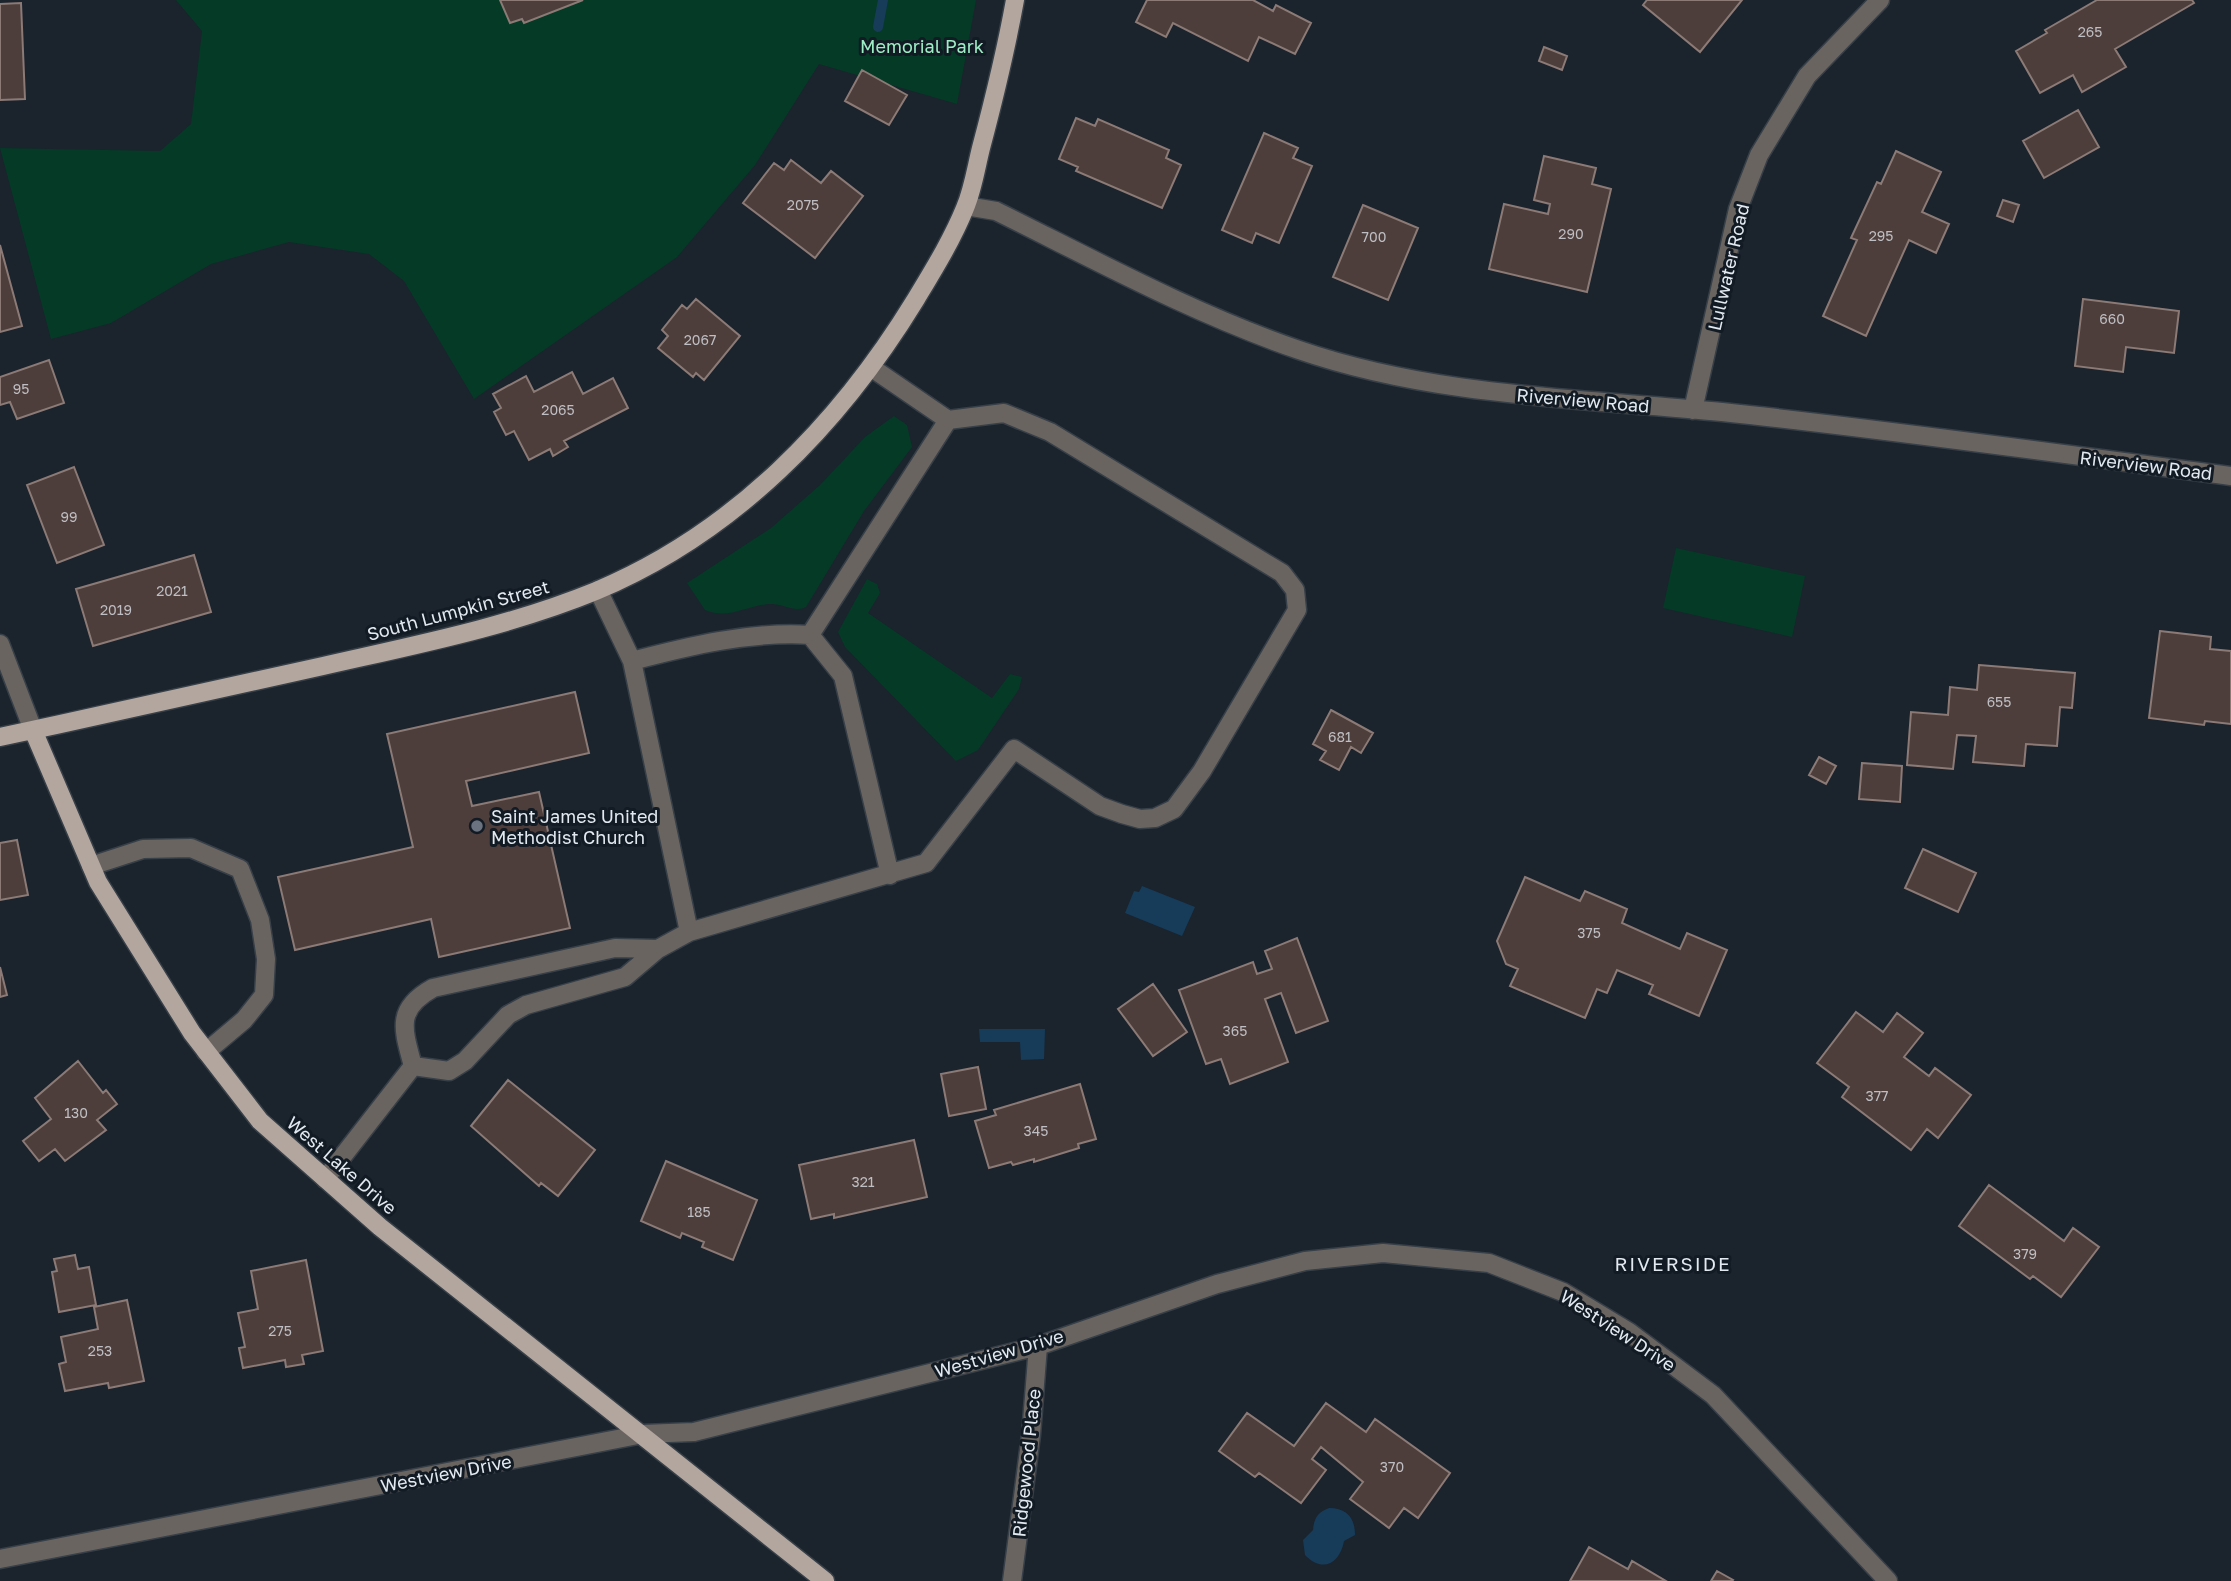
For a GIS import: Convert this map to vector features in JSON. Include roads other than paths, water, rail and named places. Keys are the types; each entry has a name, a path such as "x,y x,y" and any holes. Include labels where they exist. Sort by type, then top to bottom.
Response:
{"main road":[{"name":"South Lumpkin Street","path":"0,737 478,630 598,590 651,564 701,532 768,481 818,433 872,368 944,252 966,206 1004,63 1015,0"},
{"name":"West Lake Drive","path":"33,730 98,882 206,1052 260,1121 382,1228 825,1581"}],"street":[{"name":"Lullwater Road","path":"1693,410 1738,209 1759,155 1807,76 1880,0"},
{"name":"Riverview Road","path":"966,206 996,211 1185,304 1300,350 1395,376 1547,400 1829,423 2231,476"},
{"path":"413,1066 450,1071 465,1061 508,1015 526,1005 625,977 658,949 689,932 926,863 1014,749 1100,806 1140,819 1155,818 1174,809 1202,771 1297,610 1295,590 1282,573 1050,432 1004,413 948,420 872,368"},
{"path":"810,635 948,420"},
{"path":"598,590 632,661 689,932"},
{"path":"632,661 732,640 781,633 810,635 843,676 890,874"},
{"name":"West Lake Drive","path":"0,644 33,730"},
{"path":"91,866 143,849 191,848 240,869 260,920 265,959 264,995 244,1020 206,1052"},
{"path":"413,1066 404,1035 405,1011 416,997 433,988 615,948 658,949"},
{"path":"325,1179 413,1066"},
{"name":"Westview Drive","path":"0,1559 643,1434 694,1432 1038,1346 1217,1284 1305,1261 1383,1253 1489,1263 1563,1292 1629,1332 1713,1395 1888,1581"},
{"name":"Ridgewood Place","path":"1012,1581 1031,1435 1038,1346"}],"water":[{"path":"1142,886 1195,907 1182,936 1125,913 1134,891 1139,892"},
{"path":"979,1029 1045,1029 1044,1059 1021,1060 1020,1042 980,1042"},
{"path":"1329,1508 1349,1515 1355,1535 1344,1541 1334,1560 1324,1565 1311,1561 1305,1555 1303,1540 1313,1530 1317,1516"}],"waterway":[{"path":"878,27 883,0"}],"place":[{"name":"Saint James United Methodist Church","path":"477,826"}],"district":[{"name":"RIVERSIDE","path":"1673,1263"}],"park label":[{"name":"Memorial Park","path":"922,46"}]}
